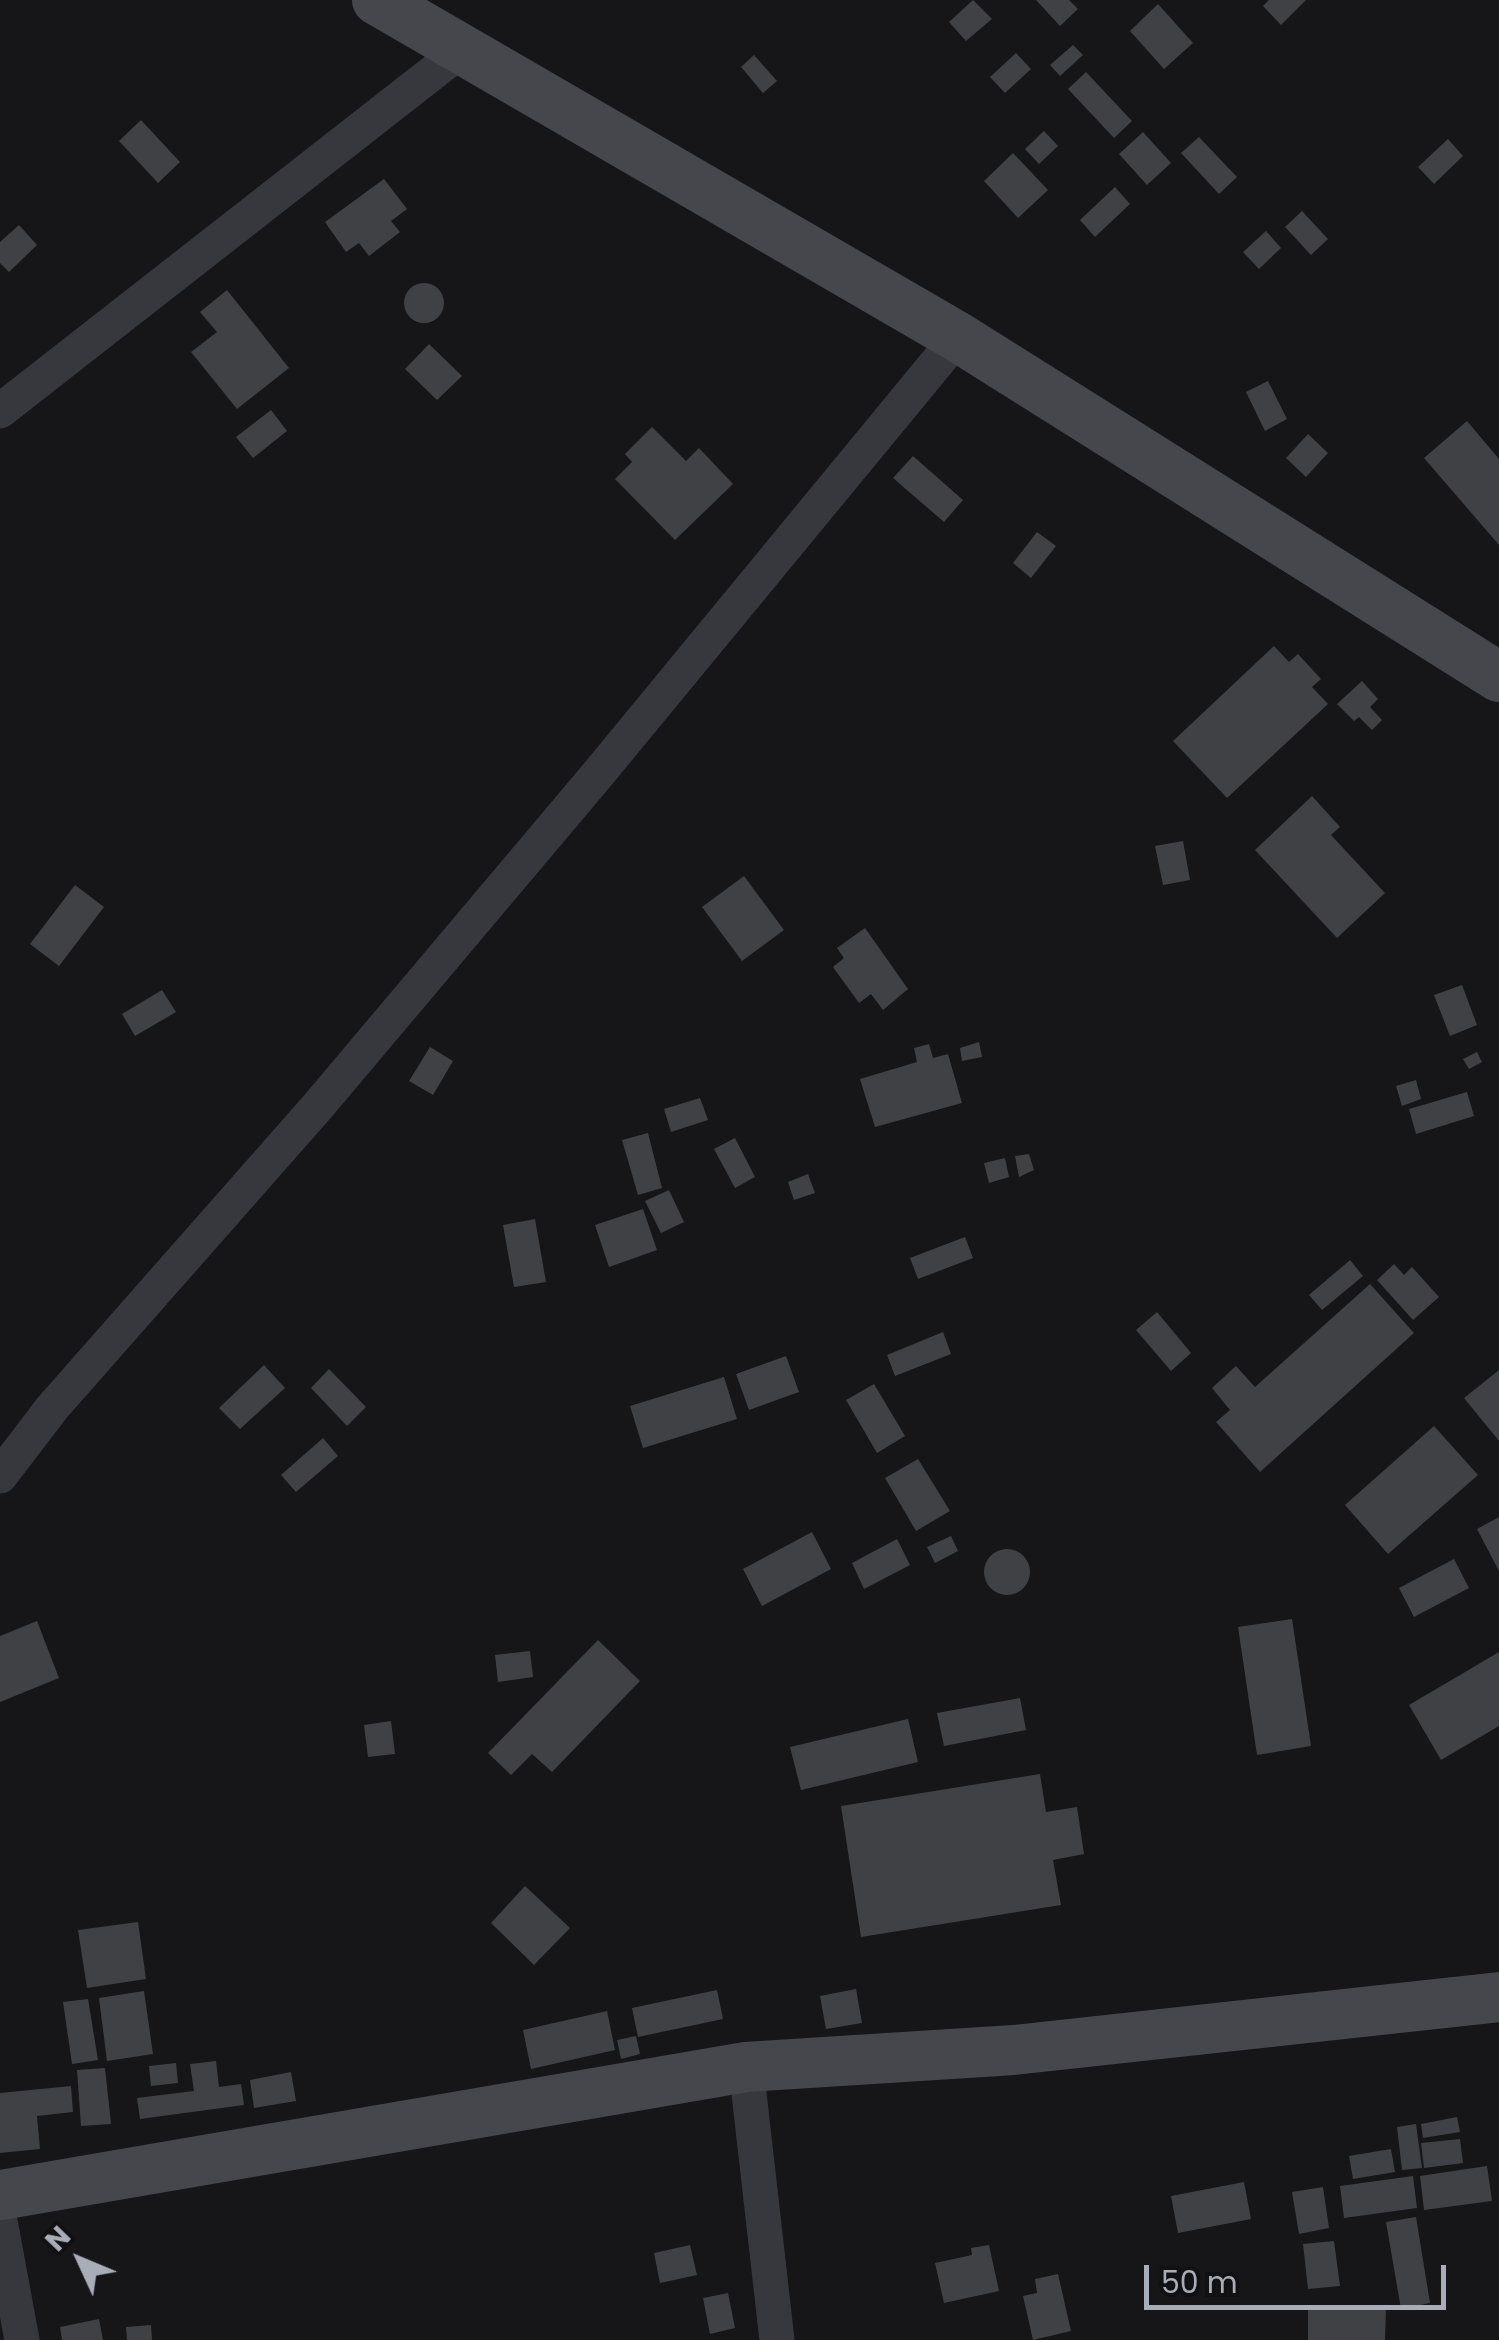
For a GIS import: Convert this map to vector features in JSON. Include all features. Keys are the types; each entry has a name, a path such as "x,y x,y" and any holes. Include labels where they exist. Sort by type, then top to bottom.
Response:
{"main road":[{"path":"377,0 958,338 1499,677"},
{"path":"0,2195 746,2067 1014,2050 1499,1996"}],"street":[{"path":"0,412 463,49"},
{"path":"0,1476 52,1408 318,1106 586,790 958,338"},
{"path":"746,2067 777,2340"},
{"path":"0,2221 22,2340"}],"building":[{"path":"973,0 992,19 966,41 949,22"},
{"path":"1036,0 1069,0 1078,9 1060,26"},
{"path":"1269,0 1306,0 1281,25 1263,6"},
{"path":"1158,4 1193,43 1164,69 1130,31"},
{"path":"1073,45 1083,55 1060,76 1050,65"},
{"path":"1016,53 1031,69 1005,93 990,77"},
{"path":"754,55 777,81 763,93 741,67"},
{"path":"1086,72 1132,121 1114,138 1068,89"},
{"path":"141,120 180,162 158,183 119,141"},
{"path":"1044,131 1058,146 1039,164 1025,149"},
{"path":"1143,132 1171,163 1147,185 1119,154"},
{"path":"1199,137 1237,177 1219,194 1181,153"},
{"path":"1448,139 1463,156 1434,184 1418,167"},
{"path":"1013,153 1048,190 1018,218 984,181"},
{"path":"384,179 407,209 391,221 400,232 369,256 359,243 346,252 325,222"},
{"path":"1115,187 1130,204 1095,237 1080,220"},
{"path":"1302,211 1328,239 1311,255 1285,227"},
{"path":"19,225 37,245 9,272 0,263 0,242"},
{"path":"1266,231 1281,248 1259,269 1243,252"},
{"path":"424,283 438,289 444,303 438,317 424,323 410,317 404,303 410,289"},
{"path":"227,290 289,368 237,409 191,352 217,332 200,312"},
{"path":"429,344 462,376 437,400 405,369"},
{"path":"1268,381 1287,419 1265,431 1246,392"},
{"path":"271,410 287,431 253,458 236,437"},
{"path":"1467,421 1499,459 1499,545 1424,458"},
{"path":"652,427 686,461 699,448 733,484 675,540 615,479 632,462 625,454"},
{"path":"1308,434 1328,453 1306,477 1286,458"},
{"path":"913,456 963,500 944,522 893,478"},
{"path":"1037,532 1056,546 1031,578 1013,563"},
{"path":"1274,646 1289,662 1298,654 1321,679 1312,687 1328,704 1227,798 1173,741"},
{"path":"1362,681 1378,699 1370,707 1382,720 1372,730 1359,717 1354,721 1337,704"},
{"path":"1312,796 1340,827 1331,835 1385,893 1337,938 1255,850"},
{"path":"1183,841 1190,880 1163,885 1155,846"},
{"path":"744,876 784,930 742,961 702,907"},
{"path":"75,885 104,907 59,966 30,944"},
{"path":"865,928 908,989 883,1010 871,994 859,1003 833,967 844,958 837,948"},
{"path":"1462,985 1477,1025 1450,1036 1434,995"},
{"path":"162,990 176,1012 135,1036 122,1014"},
{"path":"979,1042 982,1057 962,1061 960,1048"},
{"path":"929,1044 933,1058 948,1054 962,1103 875,1127 860,1079 917,1062 914,1048"},
{"path":"430,1047 453,1061 433,1095 409,1081"},
{"path":"1477,1052 1482,1062 1469,1069 1463,1059"},
{"path":"1416,1080 1421,1099 1402,1106 1396,1086"},
{"path":"1467,1092 1474,1116 1416,1134 1409,1109"},
{"path":"700,1098 708,1120 671,1132 664,1109"},
{"path":"648,1133 662,1188 638,1195 622,1140"},
{"path":"735,1138 755,1177 735,1188 714,1149"},
{"path":"1029,1154 1034,1170 1019,1177 1015,1156"},
{"path":"1005,1158 1009,1177 989,1183 984,1163"},
{"path":"808,1174 815,1193 794,1200 788,1182"},
{"path":"669,1190 684,1222 661,1233 645,1201"},
{"path":"643,1209 657,1250 609,1267 595,1225"},
{"path":"535,1219 546,1282 514,1287 503,1225"},
{"path":"965,1237 973,1258 918,1279 910,1258"},
{"path":"1350,1260 1363,1276 1322,1310 1309,1295"},
{"path":"1394,1264 1404,1275 1412,1267 1439,1297 1413,1320 1377,1280"},
{"path":"1370,1284 1414,1333 1260,1472 1216,1422 1230,1410 1212,1388 1236,1366 1255,1387"},
{"path":"1157,1312 1191,1353 1171,1371 1136,1330"},
{"path":"943,1332 951,1354 895,1376 887,1355"},
{"path":"786,1356 799,1392 749,1410 736,1374"},
{"path":"264,1365 285,1388 240,1429 219,1408"},
{"path":"329,1369 366,1407 347,1426 311,1388"},
{"path":"1499,1370 1499,1441 1464,1398"},
{"path":"724,1377 737,1419 643,1448 630,1406"},
{"path":"874,1384 905,1436 877,1453 846,1400"},
{"path":"1434,1426 1478,1475 1388,1554 1345,1505"},
{"path":"323,1438 338,1456 296,1492 281,1475"},
{"path":"918,1459 950,1511 916,1531 885,1478"},
{"path":"1499,1517 1499,1571 1477,1529"},
{"path":"812,1532 831,1569 762,1606 743,1569"},
{"path":"951,1536 958,1551 935,1563 927,1547"},
{"path":"897,1539 910,1565 864,1589 852,1563"},
{"path":"1007,1549 1023,1556 1030,1572 1023,1588 1007,1595 991,1588 984,1572 991,1556"},
{"path":"1454,1559 1469,1588 1414,1617 1399,1588"},
{"path":"1292,1619 1311,1746 1257,1755 1238,1627"},
{"path":"37,1621 59,1678 0,1702 0,1636"},
{"path":"598,1640 640,1681 552,1772 532,1754 511,1775 488,1753"},
{"path":"530,1651 533,1677 498,1682 495,1655"},
{"path":"1499,1652 1499,1726 1441,1760 1409,1705"},
{"path":"1020,1698 1026,1730 944,1746 937,1713"},
{"path":"908,1719 918,1762 801,1790 790,1747"},
{"path":"391,1721 395,1754 368,1757 364,1725"},
{"path":"1040,1774 1046,1812 1077,1807 1084,1854 1053,1860 1061,1905 861,1937 841,1806"},
{"path":"525,1886 570,1928 534,1965 491,1923"},
{"path":"138,1922 146,1979 87,1988 78,1930"},
{"path":"856,1989 862,2023 826,2029 820,1996"},
{"path":"717,1990 723,2019 638,2037 632,2008"},
{"path":"144,1991 153,2054 107,2061 99,1998"},
{"path":"88,1999 98,2060 72,2064 63,2002"},
{"path":"607,2011 615,2050 531,2069 523,2030"},
{"path":"636,2036 640,2054 621,2059 617,2040"},
{"path":"216,2061 219,2087 241,2084 244,2105 140,2119 137,2098 194,2091 190,2064"},
{"path":"176,2063 178,2083 151,2086 149,2066"},
{"path":"105,2068 111,2124 81,2126 77,2070"},
{"path":"291,2072 296,2101 254,2108 250,2080"},
{"path":"71,2086 73,2112 37,2116 40,2149 0,2153 0,2093"},
{"path":"1457,2117 1460,2132 1423,2138 1421,2124"},
{"path":"1416,2124 1422,2168 1402,2170 1397,2127"},
{"path":"1460,2139 1463,2163 1424,2168 1421,2143"},
{"path":"1391,2149 1395,2172 1353,2179 1349,2156"},
{"path":"1487,2166 1492,2201 1424,2210 1420,2176"},
{"path":"1413,2176 1417,2208 1344,2218 1340,2186"},
{"path":"1244,2182 1251,2219 1178,2233 1171,2196"},
{"path":"1323,2187 1329,2228 1299,2234 1292,2192"},
{"path":"1416,2217 1430,2303 1401,2309 1386,2222"},
{"path":"1334,2241 1340,2286 1308,2289 1303,2244"},
{"path":"690,2245 697,2275 660,2283 654,2253"},
{"path":"989,2245 999,2291 944,2303 935,2263 972,2255 971,2248"},
{"path":"1058,2274 1071,2331 1033,2340 1023,2296 1037,2293 1035,2279"},
{"path":"728,2293 735,2328 710,2334 703,2298"},
{"path":"1386,2308 1385,2340 1308,2340 1308,2309"},
{"path":"99,2319 103,2340 62,2340 60,2327"},
{"path":"151,2325 152,2340 127,2340 126,2327"}]}
